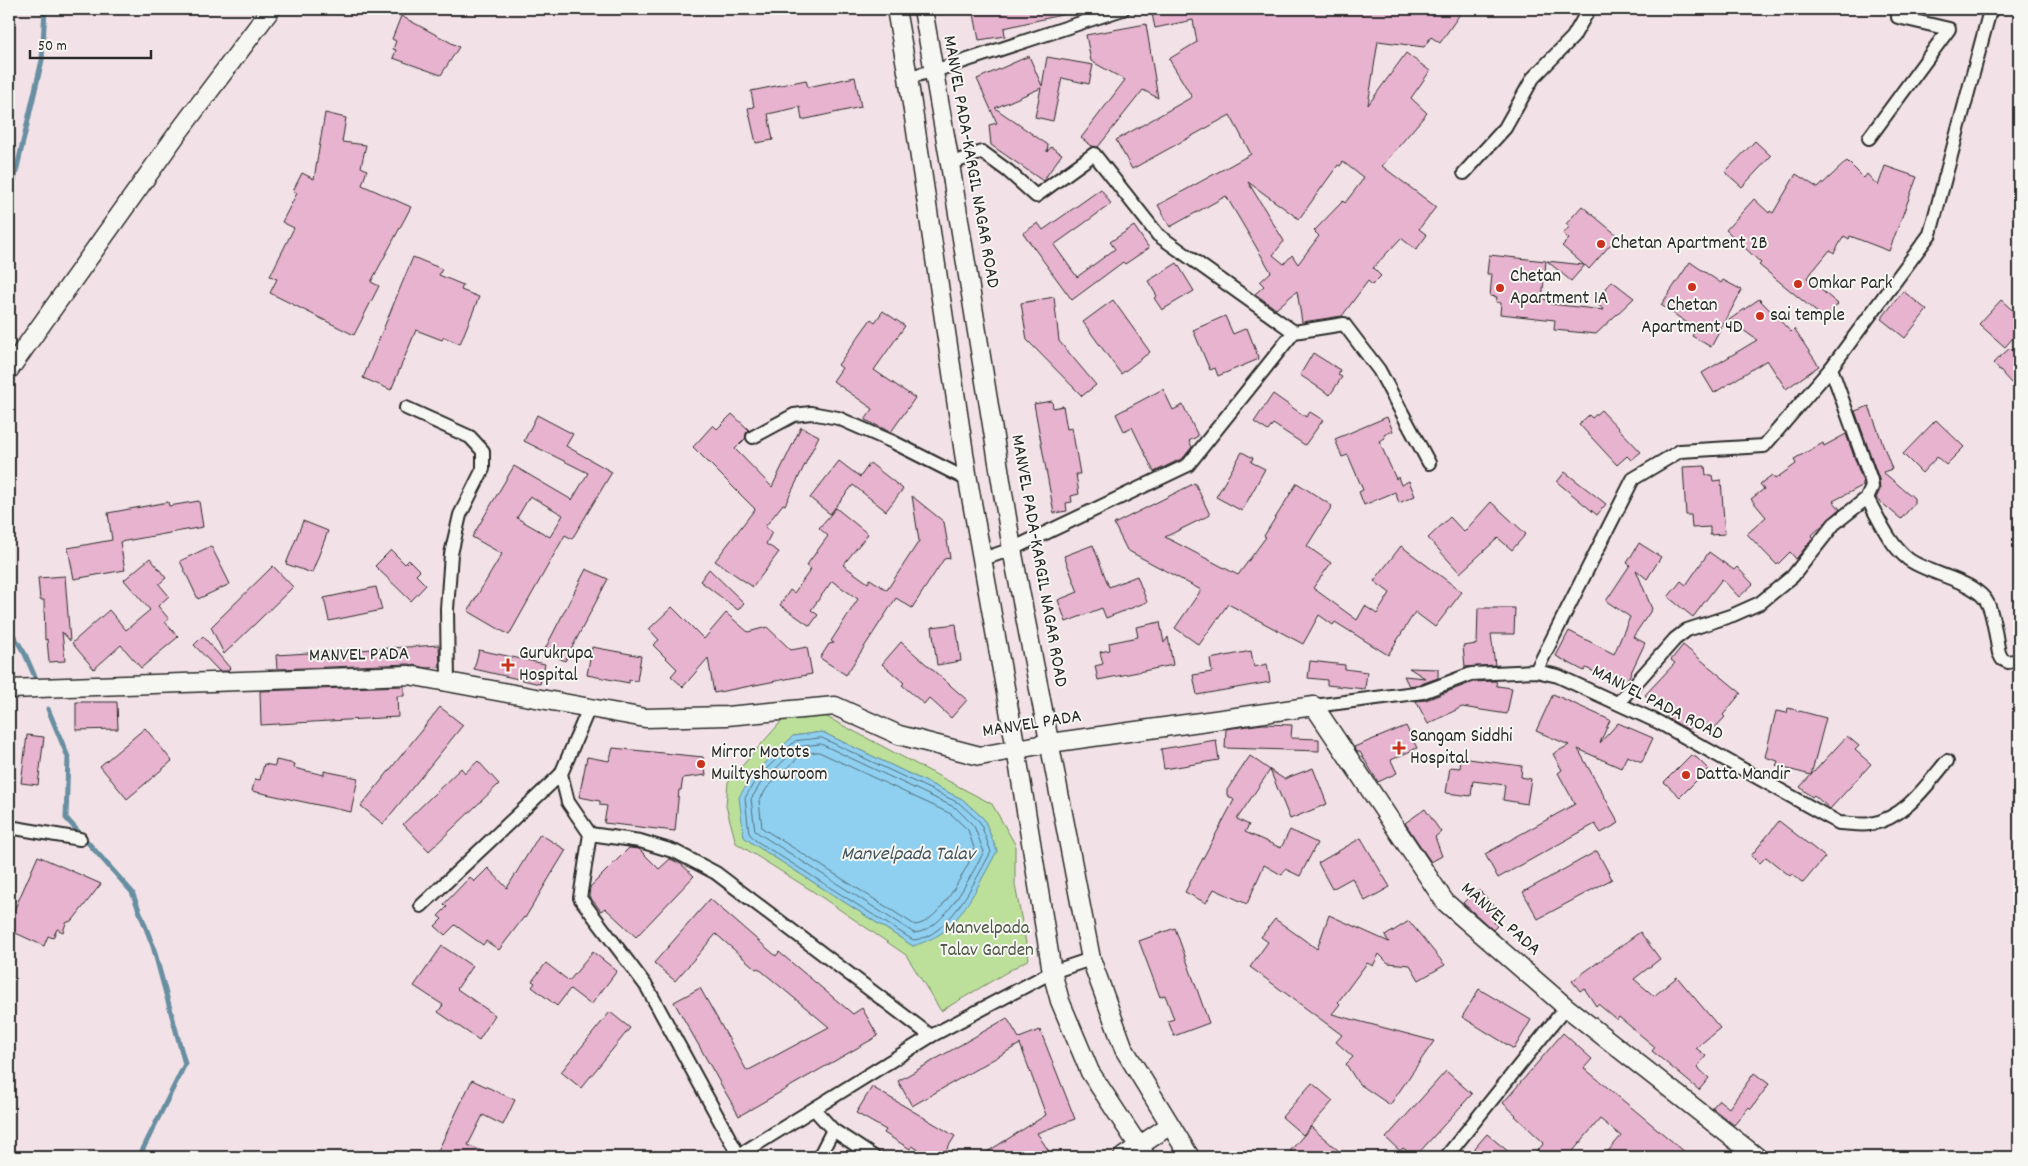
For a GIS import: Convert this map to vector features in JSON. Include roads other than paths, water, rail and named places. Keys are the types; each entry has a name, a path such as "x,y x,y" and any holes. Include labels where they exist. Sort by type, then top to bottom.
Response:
{"street":[{"path":"9,370 142,183 271,9"},
{"path":"896,9 968,480 1016,749 1052,972 1060,1001 1090,1072 1143,1152"},
{"name":"MANVEL PADA-KARGIL NAGAR ROAD","path":"923,9 1012,549 1091,959 1124,1049 1189,1157"},
{"path":"908,78 1123,9"},
{"path":"1464,173 1505,128 1533,78 1573,36 1590,9"},
{"path":"1869,138 1949,29 1898,18 1898,9"},
{"path":"1536,671 1634,479 1680,451 1764,446 1830,368 1930,234 1986,23 1992,9"},
{"path":"950,164 982,152 1008,171 1036,196 1094,154 1158,234 1294,332"},
{"path":"983,559 1012,549 1188,465 1294,332 1344,324 1379,370 1429,463"},
{"path":"1618,704 1675,639 1687,630 1733,615 1760,603 1793,576 1834,524 1867,498 1872,487 1871,480 1830,368"},
{"path":"406,408 470,436 483,451 483,469 460,515 451,554 447,610 448,682"},
{"path":"753,437 794,416 811,413 838,418 893,442 968,480"},
{"path":"1867,498 1895,545 1909,559 1929,571 1971,587 1981,595 1988,604 2002,659 2008,662 2019,660"},
{"name":"MANVEL PADA ROAD","path":"1314,706 1423,692 1471,674 1536,671 1558,676 1658,722 1839,823 1869,824 1890,819 1919,794 1947,761"},
{"name":"MANVEL PADA","path":"9,689 410,675 645,718 727,716 835,706 899,735 980,756 1050,743 1314,706 1445,902 1566,1007 1757,1157"},
{"path":"421,906 561,774 589,708"},
{"path":"561,774 568,802 590,834 580,898 647,987 737,1156 931,1036 1052,972 1091,959"},
{"path":"9,827 80,840"},
{"path":"590,834 640,842 676,852 716,873 931,1036"},
{"path":"1446,1157 1566,1007"},
{"path":"814,1109 833,1130 874,1157"},
{"path":"1124,1157 1143,1152 1170,1125"},
{"path":"819,1157 833,1130"}],"water":[{"name":"Manvelpada Talav","path":"822,732 962,799 984,819 997,851 975,892 962,911 948,928 936,937 913,946 744,837 739,797 752,776 793,736"}],"waterway":[{"path":"9,202 42,60 45,9"},
{"path":"9,628 25,654 35,677"},
{"path":"48,709 68,757 66,818 132,892 153,946 185,1064 139,1157"}],"place":[{"name":"Chetan Apartment 2B","path":"1601,244"},
{"name":"Omkar Park","path":"1798,284"},
{"name":"Chetan Apartment 4D","path":"1692,287"},
{"name":"Chetan Apartment 1A","path":"1500,288"},
{"name":"sai temple","path":"1760,316"},
{"name":"Gurukrupa Hospital","path":"508,665"},
{"name":"Sangam Siddhi Hospital","path":"1399,748"},
{"name":"Mirror Motots Muiltyshowroom","path":"701,764"},
{"name":"Datta Mandir","path":"1686,775"}],"park label":[{"name":"Manvelpada Talav Garden","path":"987,940"}]}
